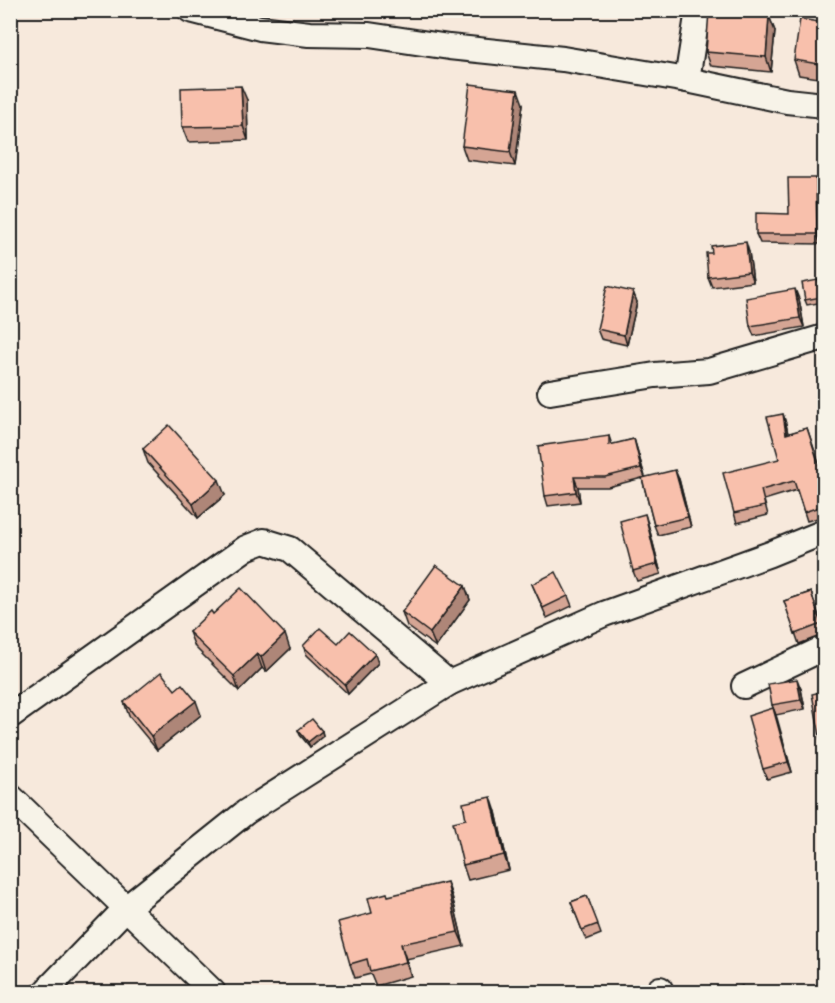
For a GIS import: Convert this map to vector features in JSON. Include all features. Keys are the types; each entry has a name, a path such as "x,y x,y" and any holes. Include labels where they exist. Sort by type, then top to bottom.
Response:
{"street":[{"path":"190,10 260,28 309,34 369,35 449,47 563,59 687,80 787,101 825,105"},
{"path":"687,80 698,10"},
{"path":"550,392 655,375 709,371 825,336"},
{"path":"45,993 126,908 246,812 449,683 604,614 825,532"},
{"path":"10,716 246,548 264,541 290,549 449,683"},
{"path":"744,686 825,648"},
{"path":"10,796 213,993"}],"building":[{"path":"709,11 769,16 766,57 706,52"},
{"path":"800,19 825,23 825,65 794,60"},
{"path":"470,84 518,90 510,152 462,146"},
{"path":"241,86 243,126 182,127 181,88"},
{"path":"788,178 816,178 817,234 756,234 756,213 789,214"},
{"path":"746,242 749,272 708,277 706,253 712,253 711,246"},
{"path":"818,280 822,297 805,300 802,283"},
{"path":"607,286 633,292 624,335 597,329"},
{"path":"795,289 800,318 750,326 746,298"},
{"path":"783,414 786,434 807,428 825,483 825,505 804,512 794,481 761,490 765,506 734,513 723,473 779,459 767,417"},
{"path":"169,425 219,480 193,504 143,449"},
{"path":"609,436 609,445 634,439 641,468 605,477 574,477 576,492 545,496 538,446"},
{"path":"675,470 688,517 654,525 642,478"},
{"path":"645,514 657,564 633,571 620,521"},
{"path":"436,565 465,586 430,633 402,612"},
{"path":"556,572 568,596 543,608 532,584"},
{"path":"241,588 285,634 261,657 257,654 234,676 189,632 211,611 213,614"},
{"path":"811,592 821,624 795,634 784,601"},
{"path":"320,628 338,644 350,631 375,654 345,685 303,646"},
{"path":"161,672 175,690 182,684 196,701 151,736 124,702"},
{"path":"797,679 801,700 772,705 768,684"},
{"path":"825,691 825,747 822,747 812,694"},
{"path":"773,708 788,762 763,769 748,716"},
{"path":"312,719 322,731 308,742 298,730"},
{"path":"491,797 504,855 463,865 453,822 466,819 463,803"},
{"path":"447,882 458,932 401,944 406,962 370,971 367,959 350,964 338,922 372,913 368,898 387,893 388,896"},
{"path":"587,896 598,924 582,930 571,902"},
{"path":"742,986 744,993 724,993"}]}
